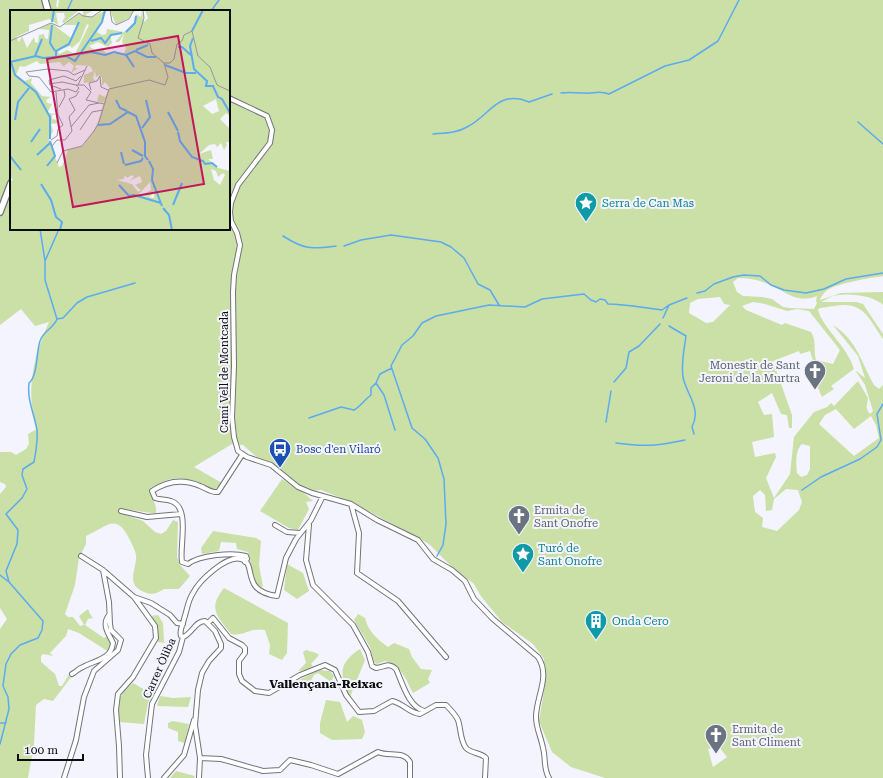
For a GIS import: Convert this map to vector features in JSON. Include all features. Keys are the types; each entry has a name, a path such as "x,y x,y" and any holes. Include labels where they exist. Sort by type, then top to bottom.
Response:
{"street":[{"path":"45,0 48,10"},
{"name":"Camí Vell de Montcada","path":"230,98 268,116 272,130 270,142 238,185 231,202 230,212 231,221 237,233 240,245 234,275 233,292 234,366 232,418 236,446 242,455"},
{"path":"0,212 10,186"},
{"path":"245,562 247,559 246,556 235,554 197,558 185,564 182,562 181,550 183,527 181,514 176,504 171,501 155,498 152,491 174,480 194,483 214,492 218,492 242,455 271,465 298,487 322,496 351,504 377,520 418,540 433,559 452,570 465,581 474,599 542,662 543,684 536,708 536,727 544,749 544,764 549,778"},
{"path":"199,778 200,758 195,726 198,690 202,674 209,661 220,648 221,644 208,623 202,620 188,635 183,637 180,634 190,598 199,584 213,571 228,561 236,558 248,564 252,583 257,590 277,596 283,565 300,533 309,524 322,496"},
{"path":"351,504 359,533 357,573 398,601 446,657"},
{"path":"120,511 147,517 181,514"},
{"path":"309,524 306,560 313,585 353,625 368,652 372,666 376,668 387,664 392,665 396,669 412,704 416,709 424,711"},
{"path":"275,525 287,532 300,533"},
{"path":"81,556 103,570 134,596 155,626 156,638 133,677 118,694 116,716 120,746 120,778"},
{"path":"64,778 76,740 83,704 94,671 112,656 122,640 111,630 109,602 103,570"},
{"path":"134,596 151,603 170,615 177,623 183,624"},
{"path":"72,674 83,666 104,658 110,653 113,643 105,627 106,618 109,615"},
{"path":"208,623 213,618 229,638 245,648 245,653 239,661 239,674 242,681 255,691 269,693 300,675 325,665 335,670 346,695 359,712 374,711 392,701 401,704 416,714 420,714 441,704 446,705 458,720 462,739 467,749 471,752 483,755 486,758 485,778"},
{"name":"Carrer Òliba","path":"148,778 146,755 152,704 179,652 183,637"},
{"path":"164,778 184,755 196,716"},
{"path":"200,758 221,759 263,771 280,770 290,760 299,761 338,774 378,752 384,755 395,754 406,757 410,762 410,778"}],"green space":[{"path":"0,0 57,0 56,6 58,8 59,0 883,0 883,276 853,281 836,286 825,292 820,300 841,293 883,292 883,305 869,297 850,294 830,297 821,302 856,302 863,304 883,334 883,339 869,318 859,309 844,305 818,309 824,322 851,361 854,369 831,386 834,389 822,397 815,381 819,379 810,351 800,354 799,351 773,361 792,415 792,428 789,428 787,415 781,414 772,393 758,402 764,415 772,414 774,437 752,442 755,457 775,453 776,457 766,478 774,498 790,474 794,437 814,412 827,407 831,403 834,406 858,381 868,398 867,410 870,414 873,411 865,385 855,370 865,378 858,356 833,325 848,337 858,352 874,385 879,389 883,385 883,778 605,778 571,767 552,752 539,721 545,685 544,659 533,644 502,622 480,595 474,584 452,567 429,544 354,503 321,490 311,491 293,482 271,463 259,459 243,445 232,444 194,467 222,483 214,490 199,483 176,478 163,481 151,488 151,495 156,513 120,509 118,512 143,521 155,532 161,534 166,531 173,520 178,522 177,557 180,565 190,576 179,589 164,589 157,593 150,594 143,592 136,587 133,581 136,560 135,552 125,531 120,526 116,524 106,525 86,536 86,544 79,558 75,585 65,614 68,617 73,617 80,626 84,625 79,616 88,609 93,618 88,619 85,625 104,638 107,636 112,645 109,652 79,633 68,629 66,636 50,653 53,656 43,654 41,656 41,662 55,674 59,686 62,686 70,673 72,676 53,701 44,699 36,705 34,744 28,778 0,778 0,629 7,619 0,608 0,494 6,487 5,484 0,482 0,452 11,452 16,455 26,449 29,444 28,434 37,429 33,415 31,388 32,375 43,335 49,322 35,326 21,309 0,325","holes":["738,278 755,280 803,299 817,296 817,303 814,309 783,307 772,299 743,296 737,292 733,282","720,297 724,304 730,305 713,322 706,323 689,313 690,303 698,299","753,302 787,311 797,309 809,311 840,350 833,364 816,360 814,339 811,332 785,323 782,325 746,310 742,306","836,409 854,429 871,416 876,425 879,438 854,456 819,424 825,415","802,444 810,446 810,469 807,475 801,477 797,473 796,461 797,453","786,489 798,490 802,502 799,510 777,531 762,527 763,518 755,512 753,496 760,490 765,495 766,511 772,510 774,499","719,747 727,757 713,767 708,749"]},
{"path":"282,479 304,493 313,501 306,502 309,509 298,530 289,528 260,511"},
{"path":"213,531 256,538 261,541 259,565 263,587 258,586 255,582 248,552 237,549 236,543 221,542 219,551 202,554 201,548"},
{"path":"287,564 303,573 309,591 297,599 284,590"},
{"path":"224,588 288,623 287,653 282,660 269,654 270,645 265,630 260,629 236,635 231,634 221,622 215,606 219,595"},
{"path":"358,614 365,618 371,631 384,644 388,647 394,643 409,649 412,657 421,669 432,670 428,679 430,683 413,693 399,669 391,663 385,661 377,664 374,662 370,647 354,620"},
{"path":"158,615 163,623 164,642 166,643 158,642 158,632 151,616"},
{"path":"360,649 365,660 350,697 344,682 344,665 353,654"},
{"path":"306,650 319,655 311,664 313,666 307,670 298,671 306,663 303,652"},
{"path":"319,670 330,671 334,676 331,682 318,673 314,675 308,686 299,688 291,684"},
{"path":"133,683 152,694 148,703 144,724 119,722 119,704 121,696"},
{"path":"160,696 173,698 191,697 188,707 157,706"},
{"path":"326,700 340,702 347,722 353,716 362,720 365,732 362,739 332,740 320,733 320,723"},
{"path":"173,721 189,724 185,743 178,741 178,732 168,728 168,723"},
{"path":"176,771 195,776 194,778 170,778"}],"waterway":[{"path":"67,10 72,0"},
{"path":"212,10 219,0"},
{"path":"561,93 599,92 609,94 665,66 689,60 718,41 739,0"},
{"path":"433,134 463,129 475,122 501,101 518,99 529,102 552,94"},
{"path":"858,122 883,144"},
{"path":"40,230 45,261"},
{"path":"9,582 6,571 17,544 18,530 6,514 22,498 27,489 22,475 23,469 34,462 37,430 30,401 29,383 34,375 41,338 54,325 57,319 45,280 45,261 59,230"},
{"path":"344,246 361,240 391,235 441,242 451,247 464,258 478,284 490,290 499,305"},
{"path":"283,236 297,244 308,247 320,248 336,246"},
{"path":"697,293 705,291 714,284 733,277 744,275 760,276 771,285 784,290 806,293 824,289 846,279 883,273"},
{"path":"57,319 63,318 77,303 87,297 135,283"},
{"path":"437,556 443,545 446,524 444,479 438,458 425,439 412,428 391,366 402,345 413,336 422,323 436,316 489,305 525,307 542,299 584,294 596,302 600,299 605,300 608,304 628,305 662,310 669,305 687,298"},
{"path":"663,318 669,305"},
{"path":"614,382 626,368 629,352 639,346 660,324"},
{"path":"669,326 686,336 682,372 694,407 695,420 692,427 694,434"},
{"path":"309,418 341,407 354,410 359,407 371,395 371,388 376,383 380,374 392,368"},
{"path":"376,383 384,395 395,430"},
{"path":"606,422 611,391"},
{"path":"802,490 821,477 860,459 877,447 881,440 877,414 883,404"},
{"path":"616,443 651,445 685,440"},
{"path":"0,575 9,582 43,621 42,630 38,638 20,645 11,654 6,664 3,686 8,697 9,709 0,744"},
{"path":"0,723 6,723"}],"place":[{"name":"Serra de Can Mas","path":"586,222"},
{"name":"Monestir de Sant Jeroni de la Murtra","path":"815,390"},
{"name":"Bosc d'en Vilaró","path":"280,468"},
{"name":"Ermita de Sant Onofre","path":"519,536"},
{"name":"Turó de Sant Onofre","path":"523,574"},
{"name":"Onda Cero","path":"596,640"},
{"name":"Ermita de Sant Climent","path":"716,754"}],"district":[{"name":"Vallençana-Reixac","path":"326,684"}]}
